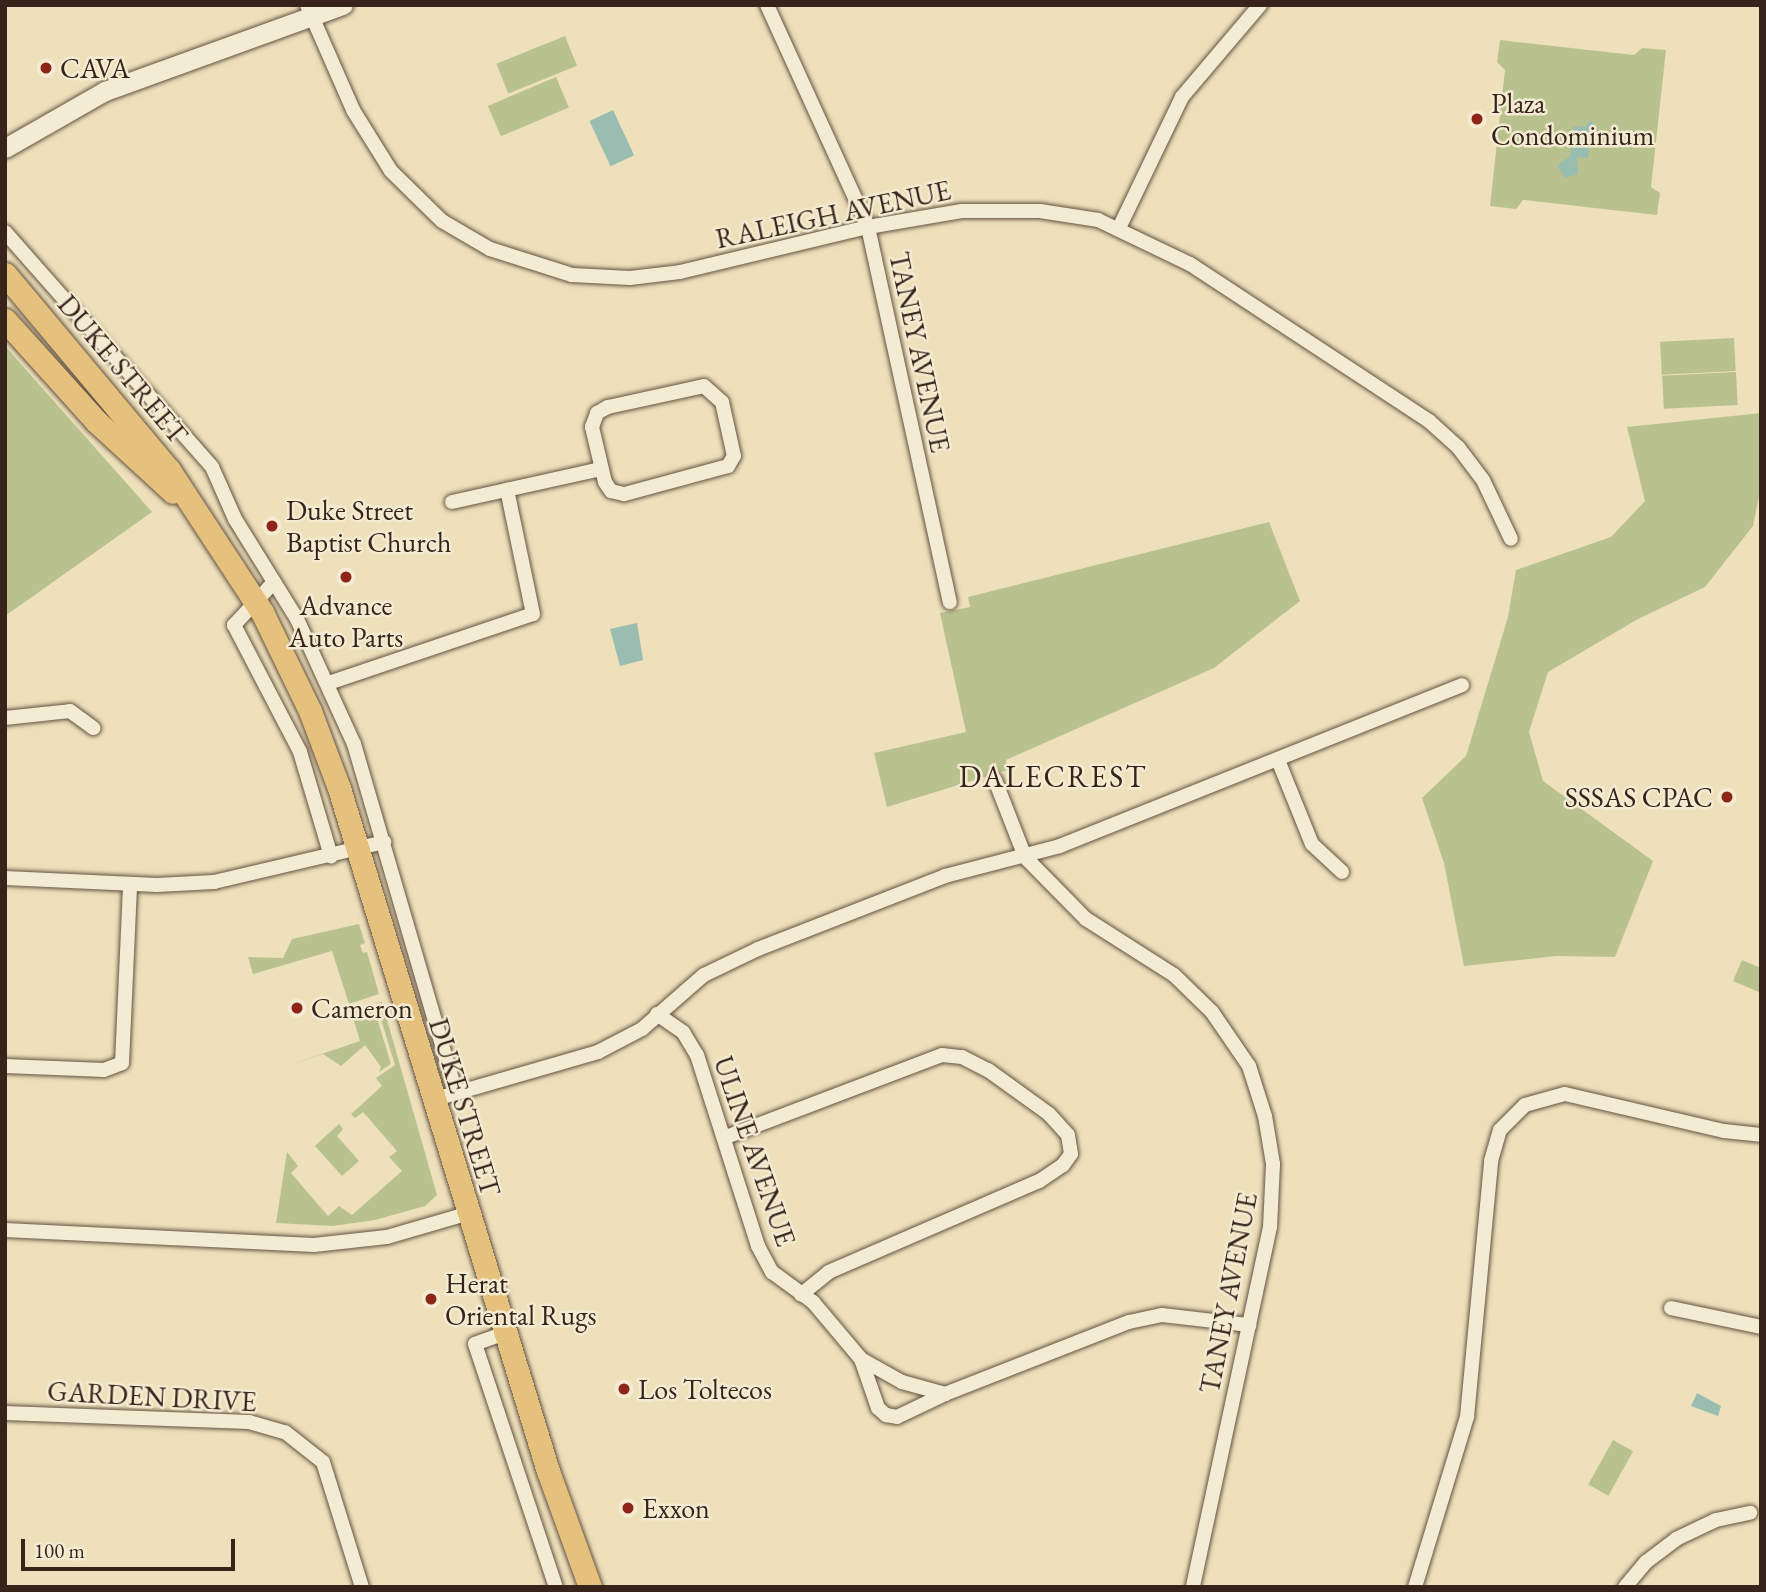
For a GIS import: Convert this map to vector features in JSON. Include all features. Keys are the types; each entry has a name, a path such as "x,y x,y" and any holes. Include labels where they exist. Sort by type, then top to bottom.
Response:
{"main road":[{"name":"DUKE STREET","path":"5,274 162,461 254,599 310,711 357,848 505,1334 590,1587"},
{"name":"DUKE STREET","path":"5,320 97,422 189,505"}],"street":[{"path":"5,148 105,91 310,12 343,5"},
{"name":"TANEY AVENUE","path":"767,5 868,227 950,602"},
{"path":"1119,228 1182,97 1260,5"},
{"name":"RALEIGH AVENUE","path":"310,12 363,129 402,186 442,222 513,259 572,275 630,278 680,272 868,227 992,210 1040,211 1119,228 1212,277 1437,427 1483,480 1511,539"},
{"path":"5,232 212,467 235,519 274,582 329,683 384,842 456,1092"},
{"path":"704,386 718,394 734,456 725,469 617,494 607,487 601,469 593,427 597,413 608,407 704,386"},
{"path":"452,502 601,469"},
{"path":"329,683 533,614 507,490"},
{"path":"274,582 254,599 234,625 300,752 331,856"},
{"path":"432,1100 598,1052 642,1029 704,975 758,949 945,876 1025,857 1278,760 1462,685"},
{"path":"5,718 70,711 93,728"},
{"path":"1278,760 1312,844 1342,872"},
{"name":"TANEY AVENUE","path":"995,780 1025,857 1086,919 1191,990 1224,1027 1249,1066 1270,1139 1274,1186 1193,1587"},
{"path":"5,878 130,884 214,882 384,842"},
{"path":"5,1066 104,1070 122,1063 130,884"},
{"name":"ULINE AVENUE","path":"657,1014 690,1041 726,1137 765,1262 781,1282 828,1316 861,1359 902,1382 945,1394"},
{"path":"726,1137 942,1055 962,1057 988,1070 1049,1114 1072,1144 1063,1165 1039,1181 829,1272 801,1295"},
{"path":"1415,1587 1466,1417 1491,1161 1500,1130 1525,1105 1565,1094 1724,1131 1761,1135"},
{"path":"5,1230 314,1245 387,1237 467,1214"},
{"path":"1671,1308 1761,1327"},
{"path":"861,1359 878,1408 887,1415 897,1417 945,1394 1129,1322 1178,1315 1248,1325"},
{"path":"505,1334 475,1344 556,1587"},
{"name":"GARDEN DRIVE","path":"5,1413 249,1422 295,1437 323,1462 332,1483 362,1587"},
{"path":"1625,1587 1646,1562 1676,1539 1716,1520 1750,1513"}],"green space":[{"path":"565,36 577,66 508,93 496,64"},
{"path":"1500,40 1634,55 1642,48 1666,50 1651,187 1660,193 1657,215 1523,200 1516,209 1490,206 1505,70 1497,62"},
{"path":"556,77 569,107 501,136 488,106"},
{"path":"1734,338 1736,371 1662,375 1660,342"},
{"path":"5,346 152,512 5,616"},
{"path":"1736,372 1738,405 1664,409 1662,376"},
{"path":"1761,413 1761,486 1753,526 1705,587 1638,619 1548,672 1529,732 1543,781 1653,861 1615,957 1556,956 1464,966 1444,863 1422,798 1466,756 1508,617 1516,570 1611,537 1645,501 1627,427"},
{"path":"1269,522 1300,601 1214,668 1006,760 1007,770 887,807 874,753 966,732 940,613 970,607 968,597"},
{"path":"359,924 365,943 360,945 363,953 367,952 379,994 349,1004 332,951 253,974 248,957 283,958 292,939"},
{"path":"1742,960 1761,968 1761,993 1733,981"},
{"path":"382,1002 437,1195 425,1206 375,1220 333,1226 276,1223 287,1152 298,1166 291,1173 328,1216 339,1206 352,1215 402,1171 389,1157 397,1151 363,1112 355,1118 351,1114 382,1086 376,1078 395,1065 376,1003"},
{"path":"373,1005 391,1064 379,1072 381,1067 365,1045 341,1066 323,1054 286,1066 360,1041 351,1011"},
{"path":"339,1124 343,1129 337,1136 359,1161 342,1176 315,1146 307,1153"},
{"path":"1613,1440 1633,1451 1608,1496 1588,1485"}],"water":[{"path":"613,110 634,155 611,166 589,121"},
{"path":"1591,120 1598,129 1591,135 1588,158 1577,157 1578,174 1565,178 1557,166 1570,156 1573,126 1584,127"},
{"path":"637,623 643,660 620,666 610,629"},
{"path":"1697,1393 1721,1406 1718,1416 1691,1406"}],"place":[{"name":"CAVA","path":"46,68"},
{"name":"Plaza Condominium","path":"1477,119"},
{"name":"Duke Street Baptist Church","path":"272,526"},
{"name":"Advance Auto Parts","path":"346,577"},
{"name":"SSSAS CPAC","path":"1727,797"},
{"name":"Cameron","path":"297,1008"},
{"name":"Herat Oriental Rugs","path":"431,1299"},
{"name":"Los Toltecos","path":"624,1389"},
{"name":"Exxon","path":"628,1508"}],"district":[{"name":"DALECREST","path":"1053,777"}]}
